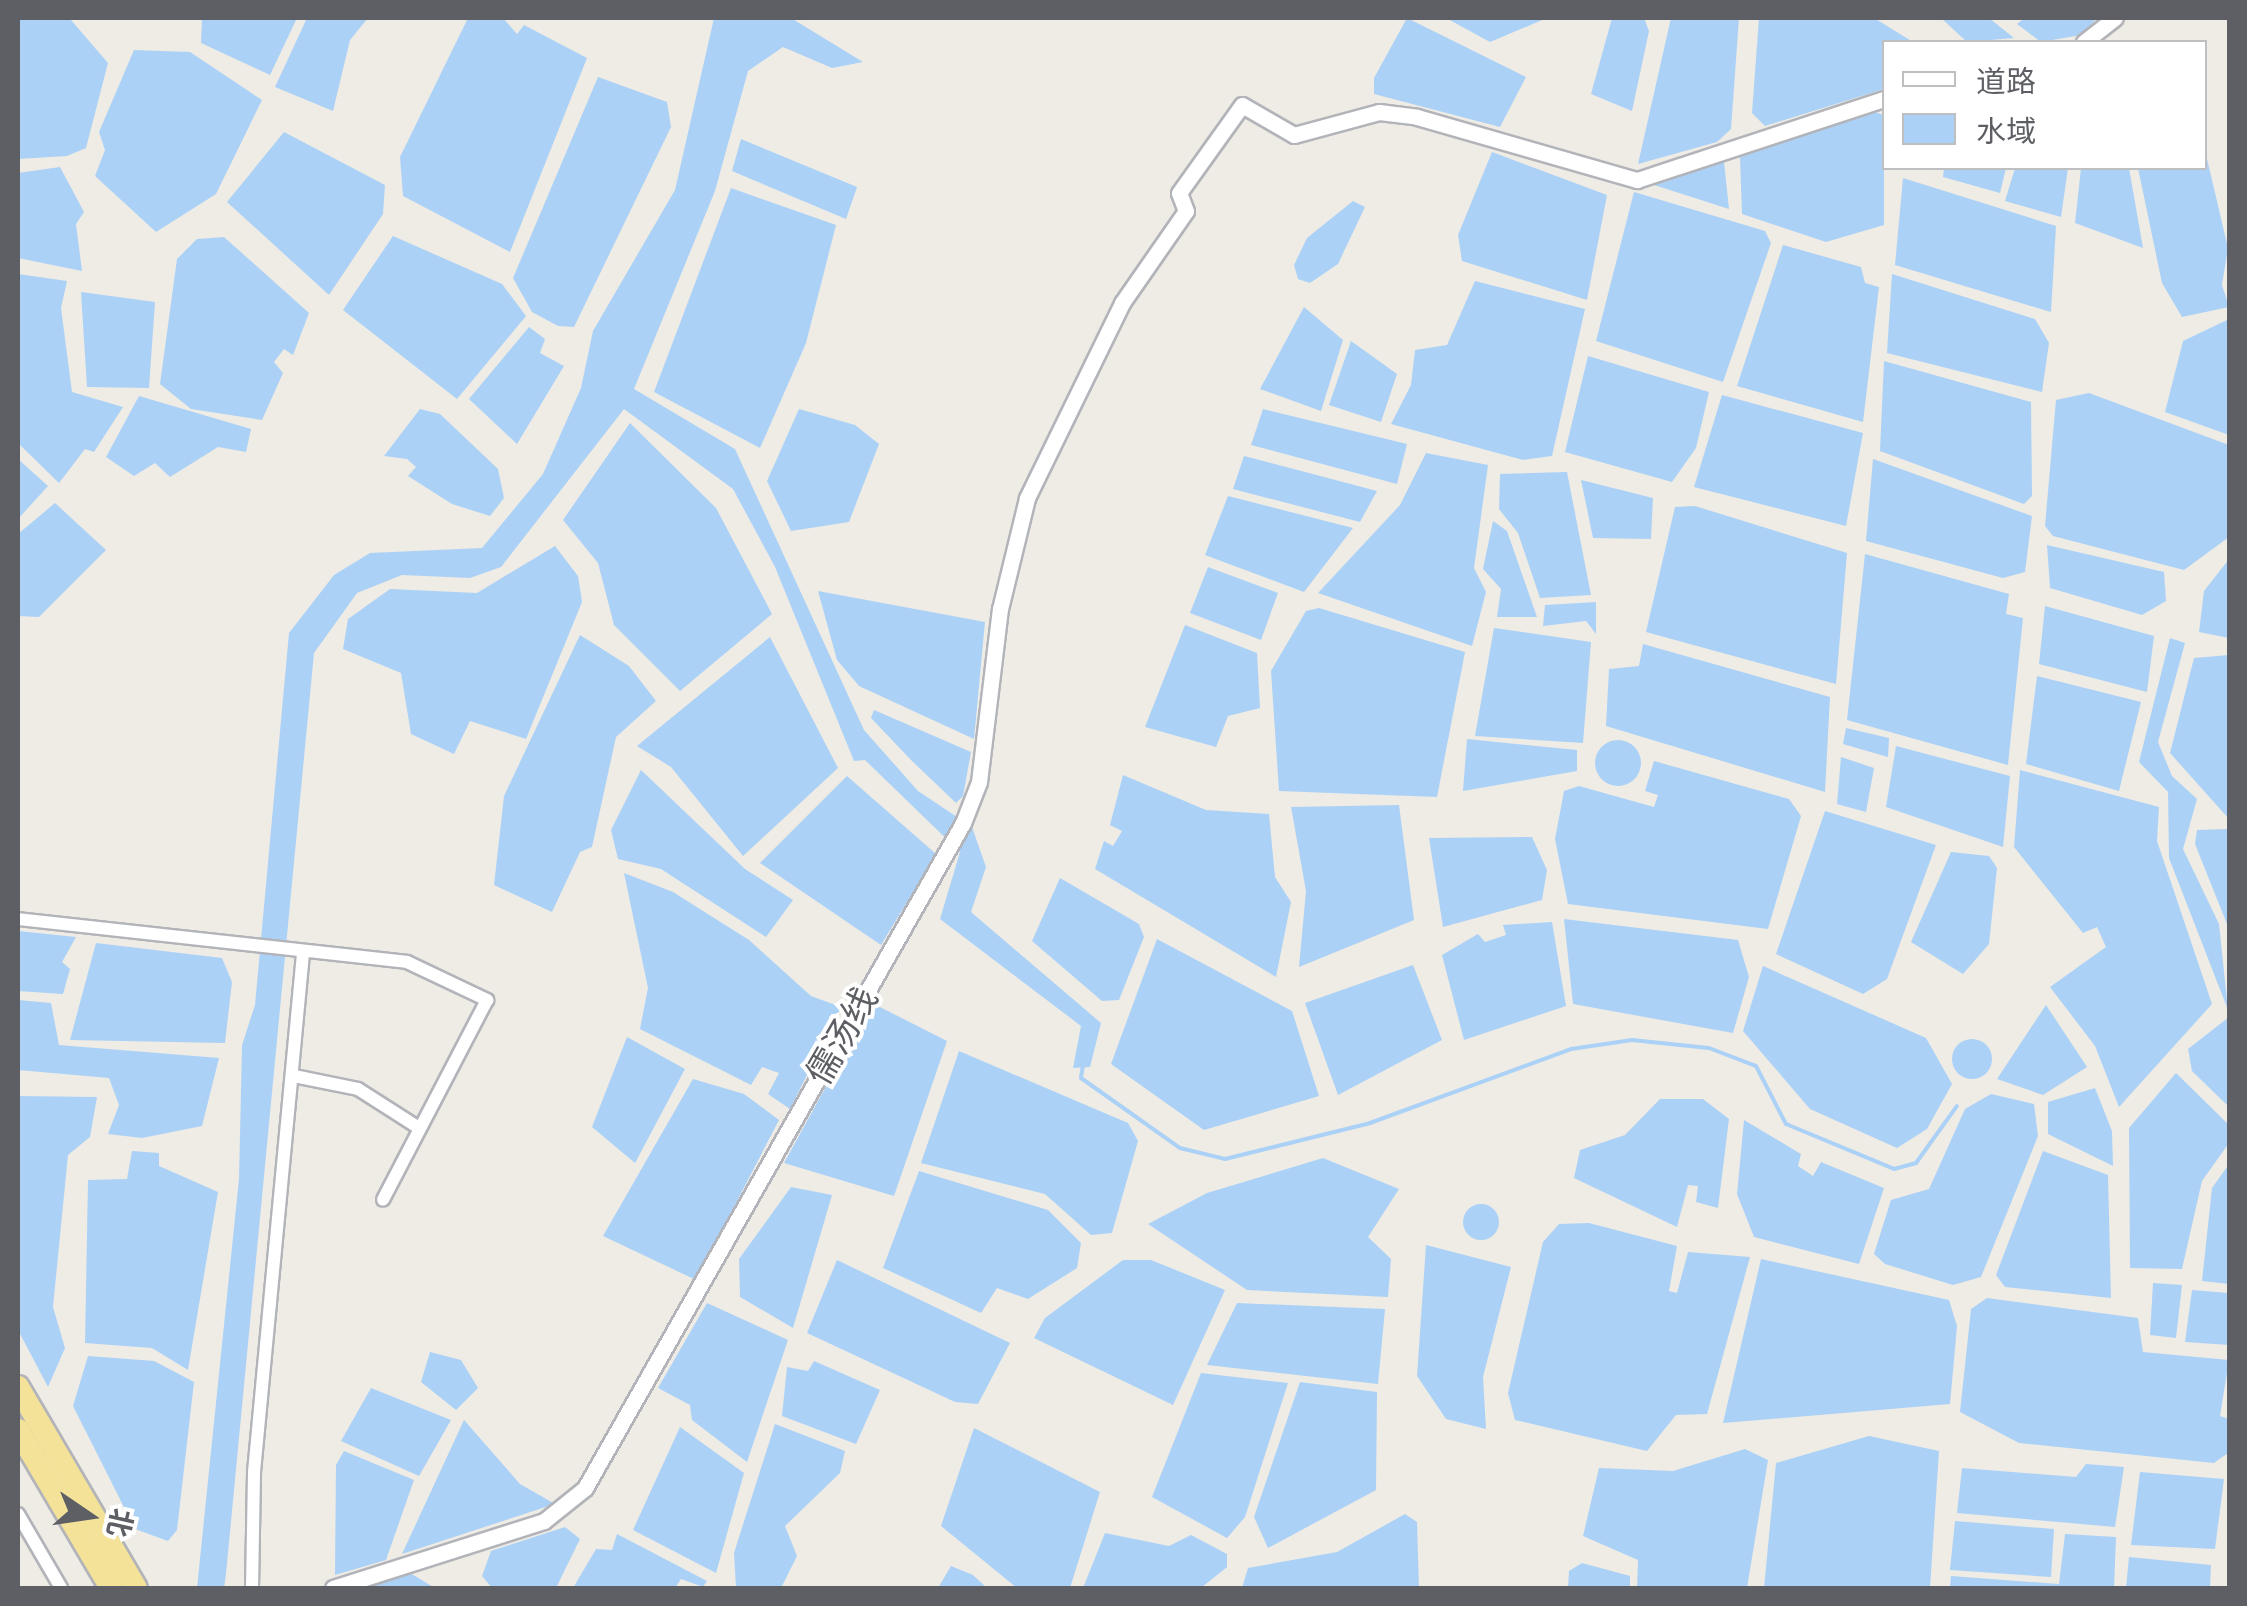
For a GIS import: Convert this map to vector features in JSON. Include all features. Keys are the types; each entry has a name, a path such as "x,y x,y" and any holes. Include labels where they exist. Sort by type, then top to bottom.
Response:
{"highway":[{"path":"18,1387 136,1588"},
{"path":"18,1430 111,1588"}],"street":[{"path":"2087,40 2115,18"},
{"name":"儒汤线","path":"333,1588 544,1521 585,1488 963,823 980,782 1000,609 1027,498 1122,303 1186,211 1180,193 1242,105 1294,135 1379,112 1416,117 1637,180 1882,99"},
{"path":"18,920 303,954 407,962 487,1000 383,1200"},
{"path":"252,1588 254,1472 303,954"},
{"path":"294,1076 358,1089 420,1128"},
{"path":"18,1514 61,1588"}],"water":[{"path":"18,18 71,20 108,63 86,148 67,156 18,159"},
{"path":"202,18 297,18 270,75 201,43"},
{"path":"307,18 368,18 350,40 333,111 275,87"},
{"path":"468,18 503,18 517,34 524,25 587,58 510,252 403,196 400,157"},
{"path":"714,18 791,18 863,62 832,68 783,47 748,71 715,191 634,389 735,449 864,730 918,791 972,827 986,867 971,912 1101,1023 1090,1067 1073,1068 1081,1026 940,919 960,852 865,760 854,761 775,567 733,489 624,409 501,567 470,578 402,575 357,593 314,653 226,1574 224,1588 197,1588 239,1179 242,1045 255,1005 289,633 334,575 370,553 482,548 543,474 581,388 593,331 675,190"},
{"path":"1407,18 1526,77 1500,127 1374,94 1374,78"},
{"path":"1446,18 1547,18 1490,42"},
{"path":"1612,18 1644,18 1649,31 1632,111 1591,94"},
{"path":"1671,18 1739,18 1731,129 1717,142 1638,164"},
{"path":"1759,18 1874,18 1910,40 1882,40 1882,90 1765,126 1752,113"},
{"path":"1941,18 1989,18 2014,38 1990,40 1965,40"},
{"path":"2025,18 2097,18 2081,35 2052,40 2038,40 2017,24"},
{"path":"134,50 190,52 262,100 216,194 156,232 95,176 105,150 99,132"},
{"path":"598,77 667,102 671,127 574,327 558,326 532,312 513,278"},
{"path":"1872,111 1882,114 1884,225 1826,242 1742,214 1740,157"},
{"path":"284,132 385,185 383,214 329,295 227,202"},
{"path":"741,139 857,187 846,219 732,171"},
{"path":"1492,152 1607,195 1587,300 1462,261 1458,235"},
{"path":"2207,159 2228,248 2222,285 2229,307 2182,317 2162,283 2138,170 2207,170"},
{"path":"1724,162 1729,209 1651,184"},
{"path":"60,167 84,212 76,224 82,271 18,258 18,173"},
{"path":"1944,170 2006,170 2000,193 1943,177"},
{"path":"2014,170 2068,170 2061,217 2005,201"},
{"path":"2081,170 2129,170 2143,248 2075,223"},
{"path":"1903,178 2056,226 2051,312 1895,265"},
{"path":"731,188 836,225 806,343 760,448 654,392"},
{"path":"1634,192 1765,231 1771,243 1723,382 1596,341"},
{"path":"1353,201 1365,207 1338,264 1310,283 1298,279 1294,265 1307,238"},
{"path":"393,236 502,284 526,316 457,399 343,310"},
{"path":"224,237 309,313 293,355 284,349 274,362 283,373 262,420 191,409 160,384 177,259 197,239"},
{"path":"1783,245 1861,267 1865,283 1879,287 1863,422 1737,386"},
{"path":"18,274 67,281 61,308 72,392 123,407 94,452 85,449 59,483 18,443"},
{"path":"1892,274 2035,319 2049,343 2042,392 1887,353"},
{"path":"1475,281 1585,309 1552,456 1523,460 1391,424 1411,385 1415,350 1447,345"},
{"path":"81,292 155,302 149,388 87,387"},
{"path":"1304,307 1343,340 1321,411 1260,389"},
{"path":"2229,319 2229,435 2165,412 2183,341"},
{"path":"529,327 545,339 540,353 564,366 517,444 469,399"},
{"path":"1351,341 1397,374 1381,422 1329,405"},
{"path":"1588,356 1709,392 1696,448 1672,482 1565,452"},
{"path":"1884,361 2031,402 2032,496 2024,504 1880,451"},
{"path":"2089,393 2229,445 2229,537 2184,570 2053,536 2045,526 2056,400"},
{"path":"1722,395 1863,433 1846,526 1694,487"},
{"path":"139,396 251,429 246,452 218,447 170,477 155,463 134,476 106,457"},
{"path":"420,409 440,414 498,469 504,498 490,516 452,504 408,476 416,467 407,459 384,456"},
{"path":"799,409 855,425 879,444 849,522 791,531 767,481"},
{"path":"1263,409 1407,444 1397,484 1251,445"},
{"path":"630,423 716,508 772,614 680,691 614,625 598,563 563,520"},
{"path":"1426,453 1488,465 1474,568 1486,592 1472,646 1318,593 1400,505"},
{"path":"1244,456 1377,491 1360,522 1233,489"},
{"path":"18,459 48,486 18,519"},
{"path":"1873,459 2032,516 2025,572 2003,578 1866,541"},
{"path":"1567,472 1591,595 1540,598 1518,533 1499,509 1500,474"},
{"path":"1581,480 1653,498 1651,539 1593,538"},
{"path":"1228,496 1353,528 1304,592 1205,555"},
{"path":"55,503 106,550 39,617 18,616 18,534"},
{"path":"1695,506 1847,553 1836,684 1646,632 1675,507"},
{"path":"1493,521 1507,531 1537,617 1497,617 1501,589 1483,569"},
{"path":"2047,545 2164,572 2166,601 2142,615 2050,588"},
{"path":"555,546 578,576 582,602 526,739 470,721 454,754 411,734 401,673 343,649 348,619 390,589 477,593"},
{"path":"1865,554 2009,594 2006,614 2023,618 2008,765 1847,720"},
{"path":"2229,559 2229,638 2199,632 2204,591"},
{"path":"1208,567 1278,593 1261,640 1190,613"},
{"path":"818,591 985,622 974,739 859,686 837,660"},
{"path":"1596,602 1596,634 1586,621 1543,626 1545,605"},
{"path":"2045,606 2154,636 2147,692 2039,664"},
{"path":"1319,608 1465,652 1437,797 1279,791 1271,671 1306,611"},
{"path":"1185,625 1257,653 1260,708 1228,716 1216,747 1145,727"},
{"path":"1494,628 1591,642 1583,743 1475,736"},
{"path":"580,635 629,666 656,701 616,737 592,847 580,852 552,912 494,885 504,796"},
{"path":"770,637 838,768 743,856 671,767 637,746"},
{"path":"2170,638 2185,643 2158,742 2172,776 2197,799 2183,849 2219,924 2228,1010 2169,858 2168,792 2139,762"},
{"path":"1643,644 1830,697 1825,792 1606,726 1609,669 1639,666"},
{"path":"2229,655 2230,819 2170,753 2194,658"},
{"path":"2037,676 2141,702 2119,791 2026,764"},
{"path":"874,710 971,752 963,796 956,803 871,718"},
{"path":"1846,728 1889,738 1888,757 1843,744"},
{"path":"1467,739 1577,750 1577,771 1463,791"},
{"path":"1618,740 1634,747 1641,763 1634,779 1618,786 1602,779 1595,763 1602,747"},
{"path":"1896,746 2010,776 2003,847 1886,807"},
{"path":"1841,757 1874,768 1866,812 1837,804"},
{"path":"1654,761 1789,799 1801,816 1768,929 1568,904 1555,839 1564,791 1579,786 1654,807 1658,795 1645,791"},
{"path":"641,770 745,869 793,900 766,937 661,869 618,859 611,830"},
{"path":"2020,770 2159,807 2157,841 2212,1004 2119,1107 2095,1046 2050,987 2106,947 2097,927 2083,933 2014,847"},
{"path":"1123,775 1206,810 1269,814 1275,877 1291,902 1276,977 1095,869 1104,841 1113,846 1122,831 1110,825"},
{"path":"847,776 936,854 881,945 760,863"},
{"path":"1399,805 1414,920 1299,967 1306,891 1291,807"},
{"path":"1825,811 1936,845 1887,979 1863,994 1776,954"},
{"path":"2230,829 2229,929 2195,844 2197,830"},
{"path":"1532,837 1547,870 1542,900 1443,927 1429,838"},
{"path":"1951,852 1989,856 1997,868 1989,944 1963,974 1911,942"},
{"path":"624,873 673,892 749,940 811,996 841,1007 790,1109 768,1094 779,1073 762,1067 751,1085 640,1029 648,988"},
{"path":"1060,878 1139,924 1144,937 1119,1000 1102,1001 1032,941"},
{"path":"1564,919 1738,940 1749,977 1733,1033 1573,1004"},
{"path":"1552,922 1566,1006 1464,1040 1442,955 1478,934 1485,942 1506,935 1503,925"},
{"path":"18,931 76,937 62,962 70,969 63,994 18,991"},
{"path":"1157,939 1292,1011 1319,1096 1204,1130 1111,1064"},
{"path":"96,943 222,958 232,982 225,1043 70,1040"},
{"path":"1413,965 1442,1040 1338,1095 1305,1003"},
{"path":"1763,966 1926,1038 1952,1084 1927,1129 1897,1148 1810,1109 1743,1031"},
{"path":"18,1000 51,1003 59,1045 219,1058 202,1126 142,1138 108,1134 119,1105 109,1078 18,1070"},
{"path":"872,1003 947,1041 894,1196 784,1163"},
{"path":"2046,1005 2087,1067 2043,1095 1997,1079"},
{"path":"2230,1017 2229,1107 2192,1071 2188,1049"},
{"path":"627,1037 685,1069 635,1163 592,1127"},
{"path":"1972,1039 1986,1045 1992,1059 1986,1073 1972,1079 1958,1073 1952,1059 1958,1045"},
{"path":"959,1051 1128,1123 1138,1141 1112,1233 1091,1235 1045,1194 921,1163"},
{"path":"2176,1073 2229,1125 2229,1143 2202,1181 2182,1269 2130,1268 2129,1128"},
{"path":"693,1079 744,1094 779,1120 696,1280 603,1236"},
{"path":"2095,1088 2112,1131 2113,1166 2048,1134 2048,1102"},
{"path":"1991,1094 2034,1104 2038,1136 1981,1277 1953,1285 1885,1264 1874,1254 1891,1200 1929,1189 1965,1109"},
{"path":"18,1096 97,1097 90,1137 68,1155 53,1307 65,1348 48,1387 18,1330"},
{"path":"1660,1099 1703,1099 1729,1119 1718,1208 1696,1202 1698,1186 1688,1185 1677,1227 1574,1178 1580,1150 1625,1135"},
{"path":"1744,1120 1801,1154 1798,1166 1813,1176 1821,1162 1884,1188 1859,1264 1754,1237 1737,1194"},
{"path":"132,1151 159,1153 159,1166 218,1192 188,1370 152,1348 85,1343 88,1180 127,1179"},
{"path":"2043,1151 2108,1175 2111,1298 2005,1287 1996,1275"},
{"path":"1323,1158 1399,1189 1368,1237 1391,1259 1388,1297 1247,1290 1148,1224 1207,1193"},
{"path":"2229,1164 2229,1284 2202,1281 2212,1188"},
{"path":"919,1171 1048,1210 1081,1243 1077,1268 1028,1299 997,1288 981,1313 883,1268"},
{"path":"791,1187 832,1195 793,1328 740,1297 739,1259"},
{"path":"1481,1204 1494,1209 1499,1222 1494,1235 1481,1240 1468,1235 1463,1222 1468,1209"},
{"path":"1589,1223 1677,1246 1669,1291 1677,1293 1688,1252 1750,1257 1707,1414 1676,1415 1647,1451 1515,1420 1508,1393 1543,1242 1559,1224"},
{"path":"1426,1245 1511,1267 1483,1377 1486,1429 1446,1419 1417,1376"},
{"path":"1761,1259 1949,1300 1957,1326 1950,1404 1723,1423"},
{"path":"837,1260 1010,1343 978,1404 955,1402 807,1333"},
{"path":"1123,1260 1151,1260 1225,1290 1173,1405 1034,1338 1045,1318"},
{"path":"2153,1283 2182,1285 2176,1338 2150,1335"},
{"path":"2192,1290 2229,1293 2229,1345 2185,1342"},
{"path":"1987,1298 2138,1318 2143,1352 2229,1360 2220,1416 2229,1419 2228,1453 2214,1463 2019,1443 1960,1412 1971,1309"},
{"path":"707,1303 788,1340 747,1462 692,1420 690,1405 658,1388"},
{"path":"1237,1303 1385,1309 1378,1384 1207,1365"},
{"path":"430,1352 461,1360 478,1388 456,1410 421,1382"},
{"path":"88,1356 154,1361 194,1382 177,1530 168,1541 135,1529 73,1406"},
{"path":"814,1361 880,1390 856,1444 782,1416 787,1367 808,1371"},
{"path":"1201,1373 1288,1383 1245,1517 1227,1538 1152,1497"},
{"path":"1300,1382 1377,1392 1376,1490 1268,1548 1254,1517"},
{"path":"371,1388 451,1420 419,1476 341,1441"},
{"path":"464,1420 520,1484 555,1504 402,1554"},
{"path":"775,1424 845,1451 840,1473 785,1526 797,1556 781,1588 736,1588 734,1553"},
{"path":"680,1427 744,1473 716,1573 633,1530"},
{"path":"974,1428 1100,1492 1070,1588 1017,1588 941,1526"},
{"path":"1869,1436 1939,1451 1930,1588 1764,1588 1776,1463"},
{"path":"1745,1449 1768,1460 1747,1588 1637,1588 1638,1560 1583,1536 1599,1468 1673,1471"},
{"path":"344,1451 414,1480 386,1560 335,1575 336,1465"},
{"path":"2086,1464 2124,1467 2115,1527 1957,1513 1962,1468 2076,1477"},
{"path":"2140,1472 2224,1479 2215,1549 2131,1545"},
{"path":"1405,1514 1417,1522 1419,1588 1242,1588 1248,1568 1337,1552"},
{"path":"1955,1521 2054,1529 2051,1577 1950,1570"},
{"path":"565,1527 580,1539 556,1588 492,1588 482,1576 491,1551"},
{"path":"1105,1533 1169,1546 1191,1535 1227,1554 1227,1567 1201,1588 1083,1588"},
{"path":"617,1534 707,1581 703,1587 681,1579 675,1588 573,1588 596,1549 612,1550"},
{"path":"2065,1534 2116,1537 2114,1588 1950,1588 1951,1576 2059,1584"},
{"path":"2129,1557 2211,1565 2210,1588 2126,1588"},
{"path":"1582,1563 1630,1576 1630,1588 1568,1588 1569,1571"},
{"path":"951,1566 973,1575 987,1588 938,1588"},
{"path":"410,1573 435,1588 354,1588"}],"waterway":[{"path":"1083,1065 1081,1078 1180,1148 1225,1159 1370,1123 1571,1049 1632,1040 1709,1048 1756,1066 1786,1124 1894,1169 1916,1163 1957,1106"}]}
